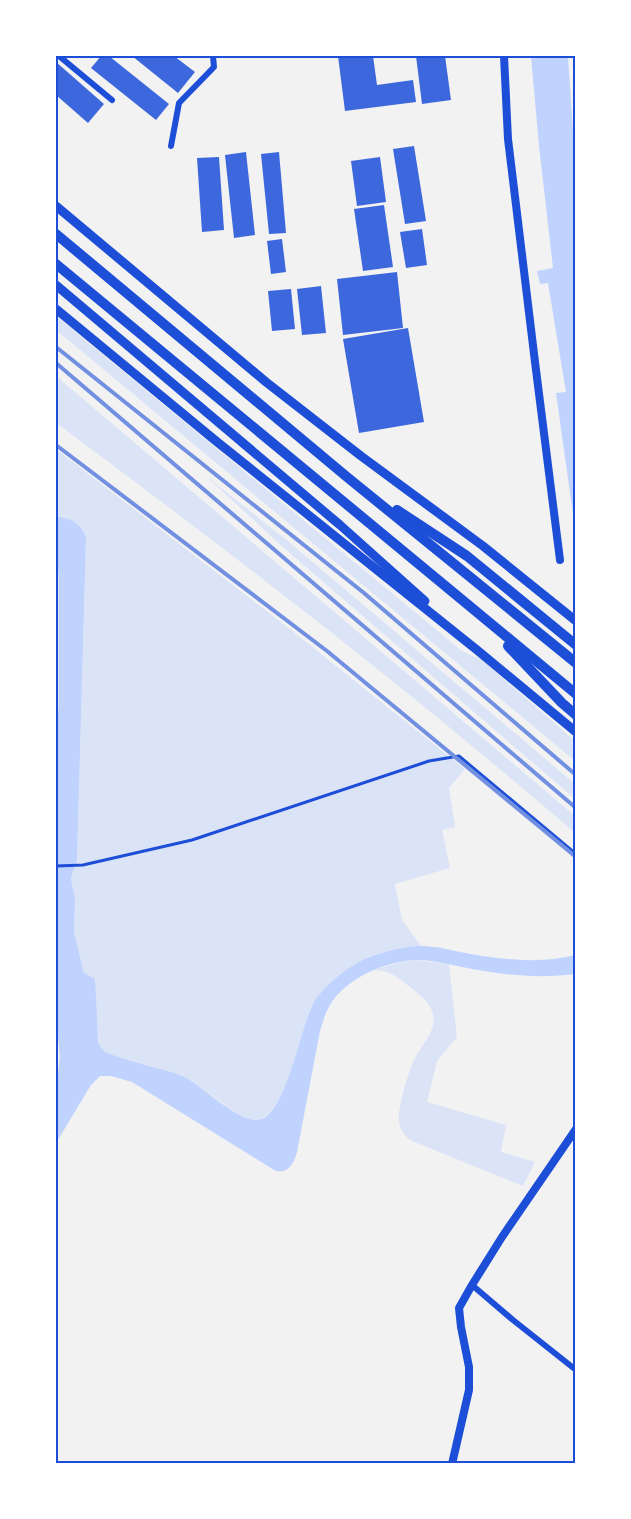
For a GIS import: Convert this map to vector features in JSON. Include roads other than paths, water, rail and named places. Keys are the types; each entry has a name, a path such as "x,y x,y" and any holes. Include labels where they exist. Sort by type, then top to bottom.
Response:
{"highway":[{"path":"56,234 346,477 576,663"},
{"path":"56,264 572,691"},
{"path":"346,477 467,556 576,645"},
{"path":"476,612 576,715"}],"main road":[{"path":"56,206 266,382 483,546 576,621"},
{"path":"56,285 340,525 477,650"},
{"path":"56,309 576,732"}],"street":[{"path":"59,56 112,100"},
{"path":"171,146 179,103 213,67 213,56"},
{"path":"504,56 508,140 560,560"},
{"path":"452,1464 469,1390 470,1367 460,1327 459,1308 576,1129"},
{"path":"472,1285 576,1370"}],"lane":[{"path":"56,866 76,866 192,840 429,761 459,756 576,854"}],"water":[{"path":"531,56 568,56 576,177 575,528 556,393 566,392 548,283 540,284 537,271 553,268"},
{"path":"56,516 74,522 86,537 77,860 71,878 75,900 74,932 84,973 95,979 98,1041 105,1052 183,1076 229,1109 256,1120 267,1116 284,1089 314,1002 332,982 363,960 388,951 418,946 522,960 544,960 576,955 575,974 552,976 495,973 416,960 392,964 356,979 337,995 324,1018 297,1152 292,1164 286,1170 274,1170 132,1082 111,1076 100,1076 91,1085 56,1143 56,1084 60,1057 56,1014 56,711 59,710 59,577 56,562"}],"railway":[{"path":"56,347 364,593 576,775"},
{"path":"56,363 576,808"},
{"path":"56,445 327,651 576,857"}]}
